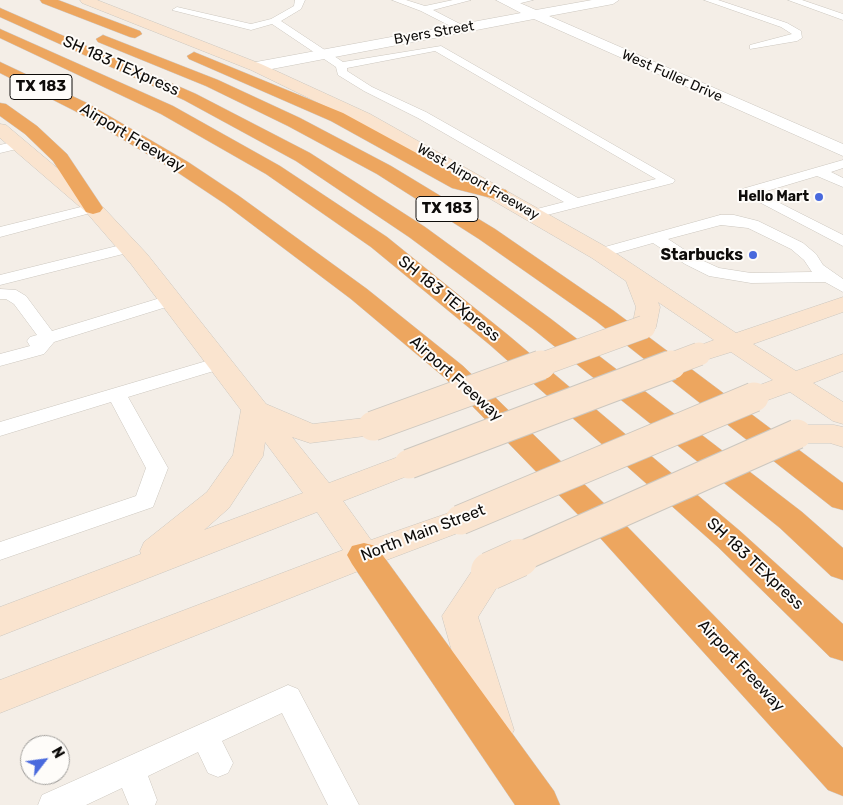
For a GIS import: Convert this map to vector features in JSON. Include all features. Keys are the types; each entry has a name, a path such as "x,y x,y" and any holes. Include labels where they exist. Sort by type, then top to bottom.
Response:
{"highway":[{"name":"TX 183","path":"4,0 139,53 294,122 384,170 440,204 605,316 843,499"},
{"path":"46,0 240,74 337,117 459,184 499,194"},
{"name":"SH 183 TEXpress","path":"0,12 190,97 303,157 417,232 542,324 791,520 843,567"},
{"path":"18,50 58,82 81,107"},
{"name":"SH 183 TEXpress","path":"18,50 167,110 274,170 379,242 499,340 729,539 843,646"},
{"path":"139,53 303,157"},
{"name":"Airport Freeway","path":"0,66 81,107 181,166 271,228 358,294 454,372 604,522 843,777"},
{"path":"0,108 30,130 60,158 93,208"},
{"path":"364,555 499,745 539,805"}],"main road":[{"name":"West Airport Freeway","path":"86,0 256,67 364,118 600,253 843,415"},
{"path":"0,129 20,144 93,208 129,248 322,496 364,555"},
{"path":"255,409 310,434 373,426 644,327 648,307 636,277"},
{"path":"0,622 322,496 699,354 843,304"},
{"name":"North Main Street","path":"0,697 364,555 460,520 754,397 843,362"},
{"path":"127,572 178,535 218,500 248,456 255,409"},
{"path":"499,745 460,616 490,571 797,434 834,434 843,438"}],"street":[{"name":"Byers Street","path":"256,67 460,28 531,7 613,0"},
{"name":"West Fuller Drive","path":"505,2 531,7 843,151"}],"lane":[{"path":"177,10 251,27 274,21 298,7 300,0"},
{"path":"397,0 424,9 460,28"},
{"path":"424,9 466,0"},
{"path":"709,0 784,25 797,33 797,38 754,47"},
{"path":"793,0 843,17"},
{"path":"274,21 341,66 342,73 368,90 422,115 576,203"},
{"path":"341,66 437,48 668,180 534,214"},
{"path":"0,149 20,144"},
{"path":"843,164 747,192 843,241"},
{"path":"818,171 843,183"},
{"path":"0,232 93,208"},
{"path":"600,253 657,239 720,220 734,220 753,224 797,246 827,277 843,287"},
{"path":"657,239 691,261 716,272 751,278 827,277"},
{"path":"0,280 129,248"},
{"path":"0,294 10,294 20,300 48,338"},
{"path":"0,351 170,300"},
{"path":"0,360 37,350 48,338"},
{"path":"0,429 220,363"},
{"path":"0,552 145,501 158,468 117,394"},
{"path":"55,805 288,696 344,805"},
{"path":"205,735 218,763"},
{"path":"130,769 142,800"}],"place":[{"name":"Hello Mart","path":"819,197"},
{"name":"Starbucks","path":"753,255"}]}
